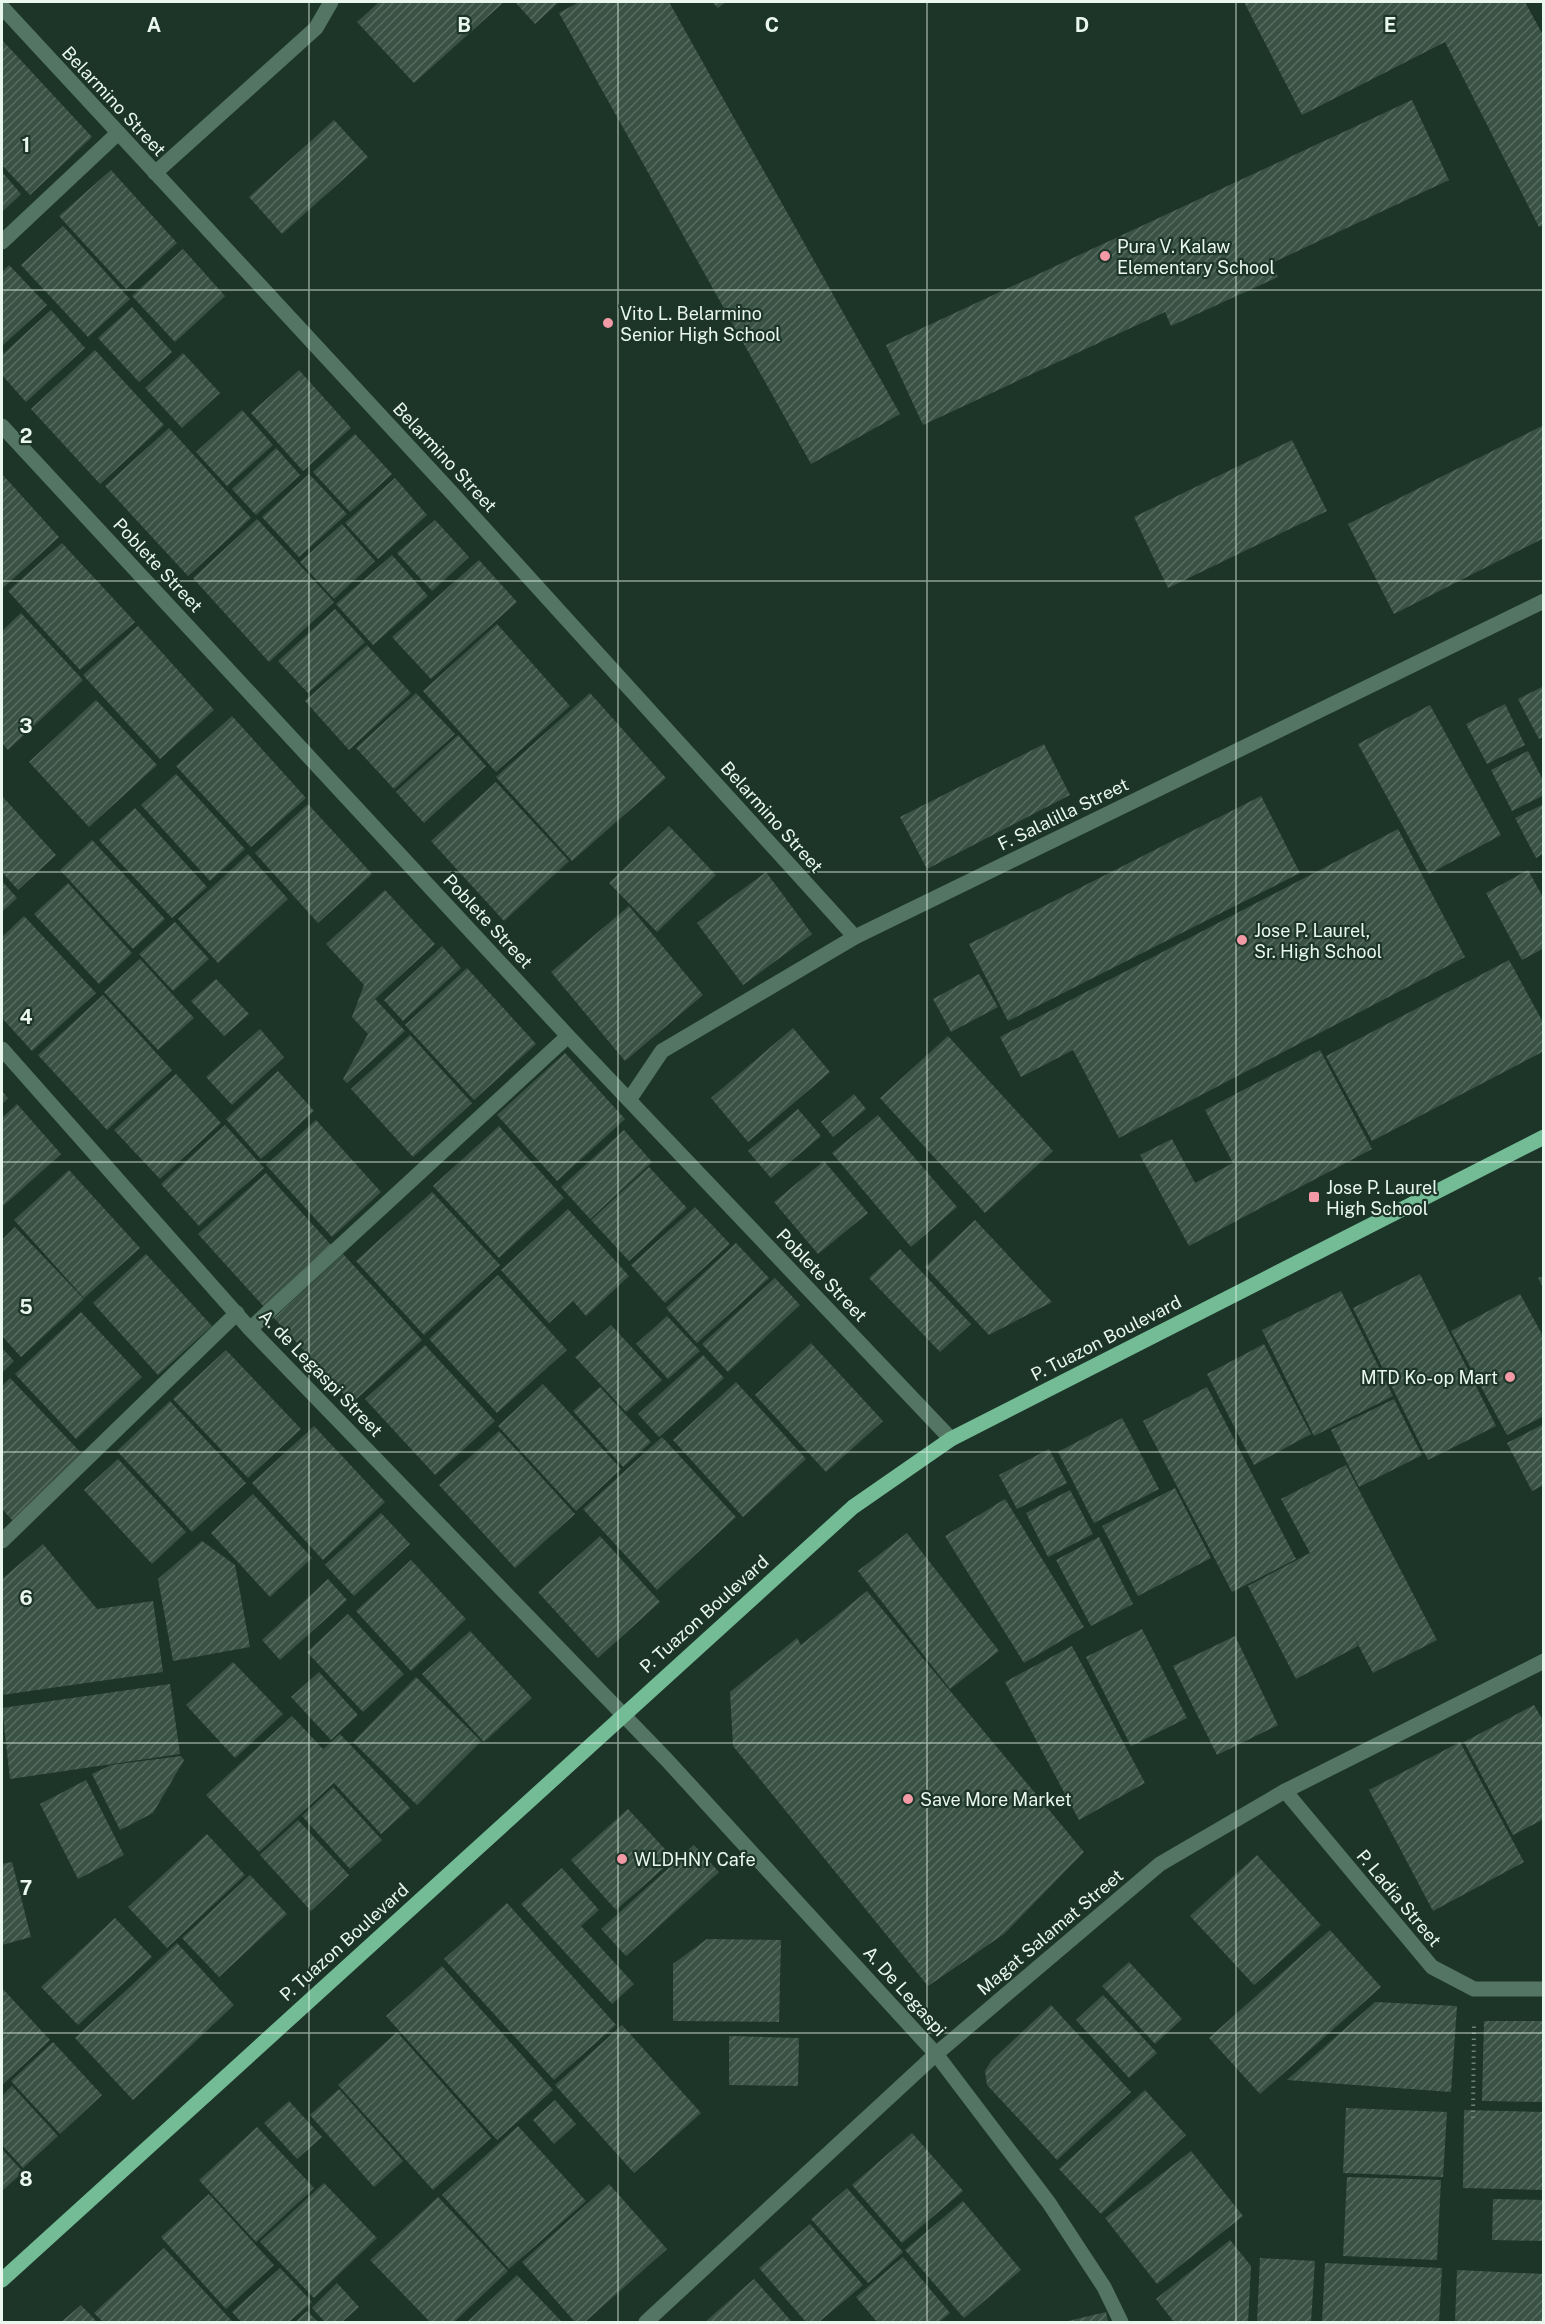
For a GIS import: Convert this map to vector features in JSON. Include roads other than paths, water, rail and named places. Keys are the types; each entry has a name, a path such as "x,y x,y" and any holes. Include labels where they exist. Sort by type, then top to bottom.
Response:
{"main road":[{"name":"P. Tuazon Boulevard","path":"2,2280 853,1507 951,1439 1544,1137"}],"street":[{"path":"155,173 316,28 331,2"},
{"name":"Belarmino Street","path":"2,7 452,493 855,937"},
{"path":"2,242 118,133"},
{"name":"Poblete Street","path":"2,426 568,1036 951,1439"},
{"name":"F. Salalilla Street","path":"629,1100 662,1051 855,937 1544,601"},
{"path":"250,1329 568,1036"},
{"name":"A. de Legaspi Street","path":"2,1049 250,1329 622,1715"},
{"path":"2,1541 237,1314"},
{"name":"Magat Salamat Street","path":"646,2322 936,2054 1160,1864 1285,1791 1544,1661"},
{"name":"A. De Legaspi","path":"622,1715 936,2054 1049,2204 1104,2287 1121,2322"},
{"name":"P. Ladia Street","path":"1285,1791 1432,1968 1474,1989 1544,1989"}],"place":[{"name":"Pura V. Kalaw Elementary School","path":"1105,256"},
{"name":"Vito L. Belarmino Senior High School","path":"608,323"},
{"name":"Jose P. Laurel, Sr. High School","path":"1242,940"},
{"name":"Jose P. Laurel High School","path":"1314,1197"},
{"name":"MTD Ko-op Mart","path":"1510,1377"},
{"name":"Save More Market","path":"908,1799"},
{"name":"WLDHNY Cafe","path":"622,1859"}]}
